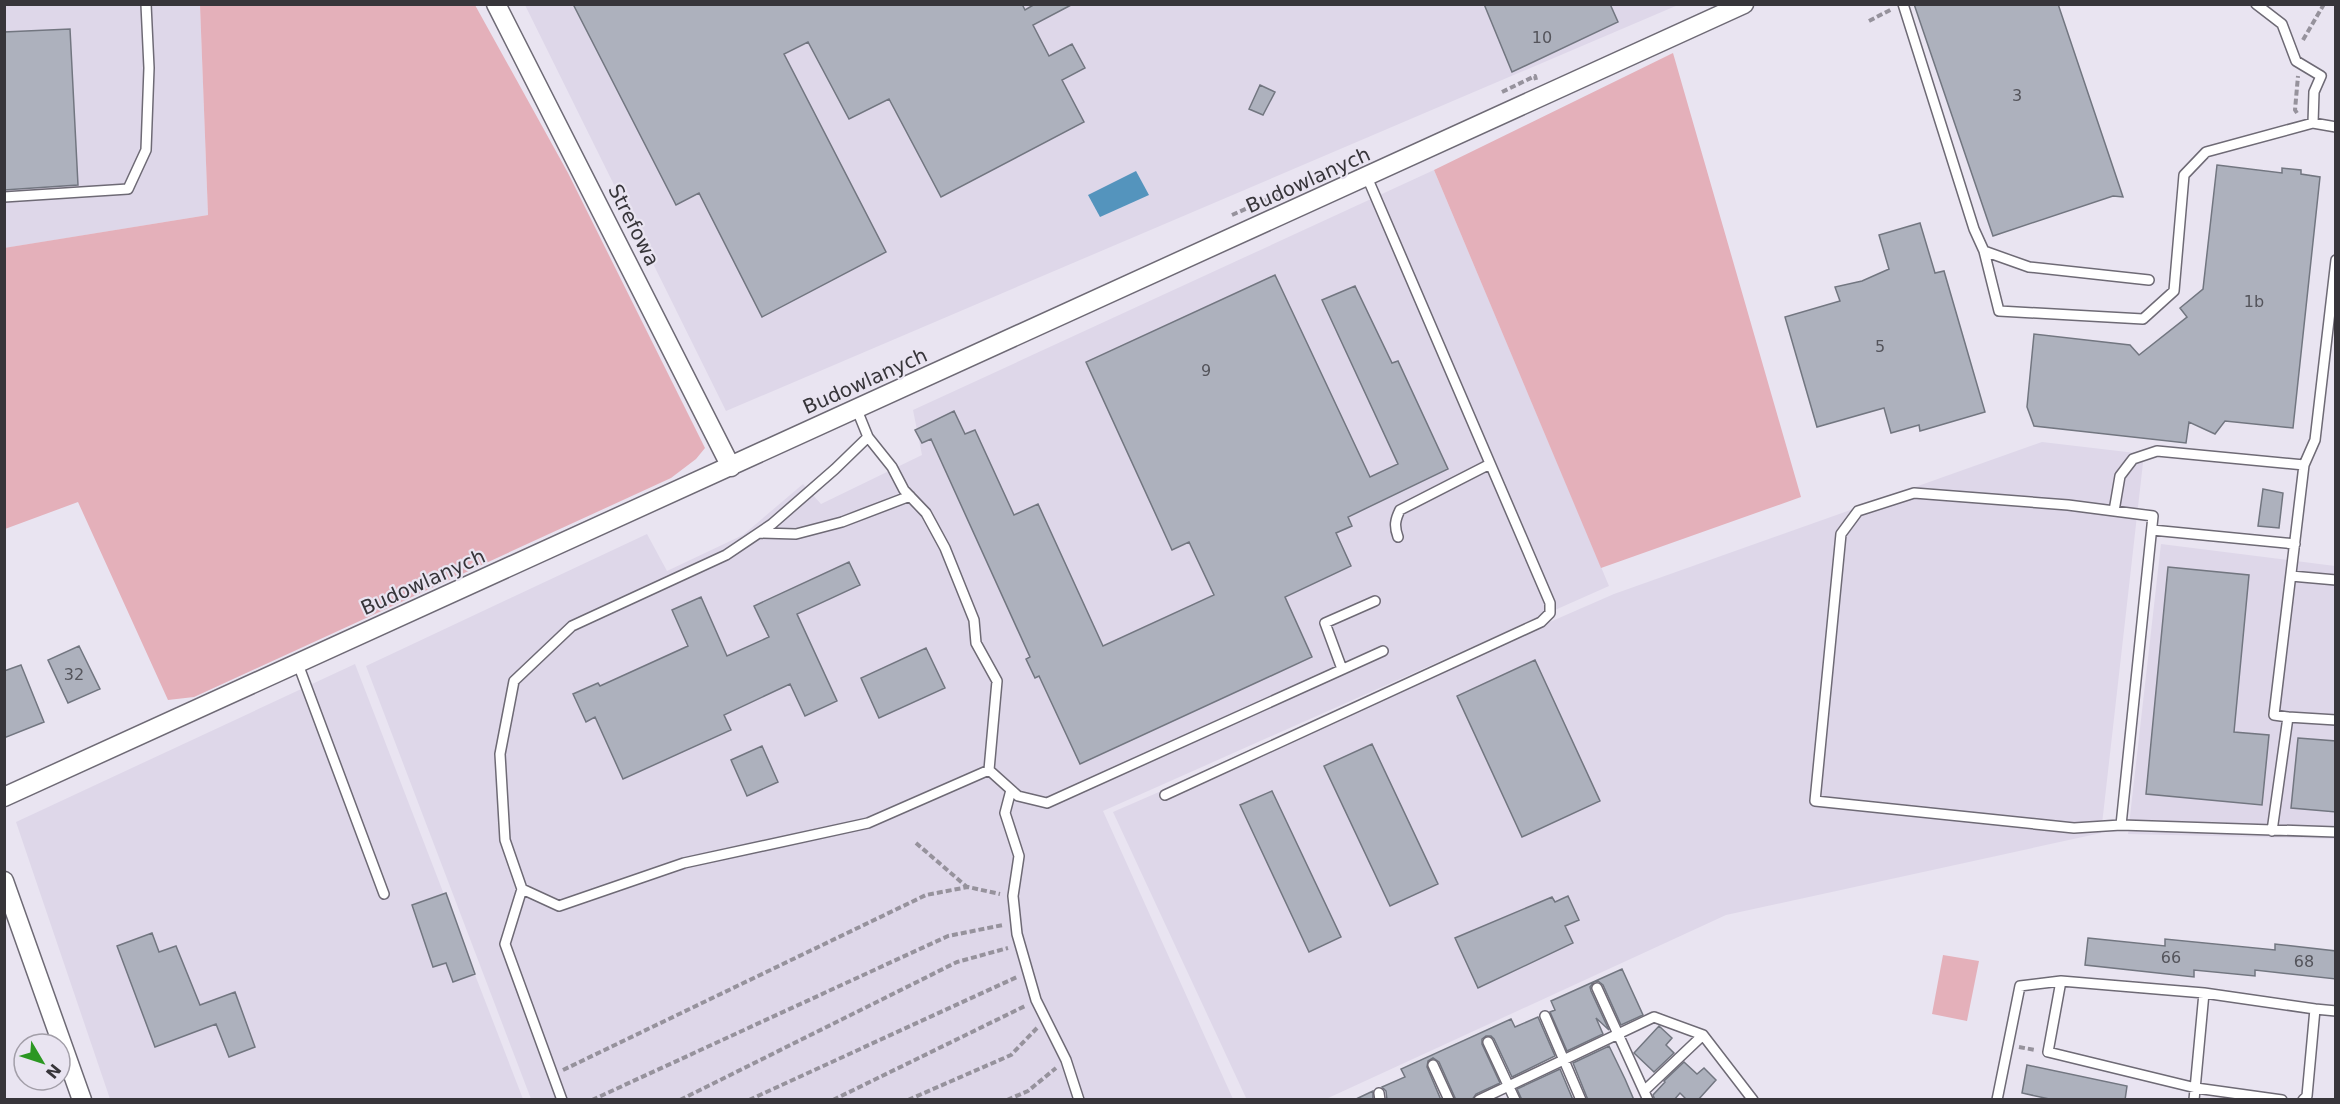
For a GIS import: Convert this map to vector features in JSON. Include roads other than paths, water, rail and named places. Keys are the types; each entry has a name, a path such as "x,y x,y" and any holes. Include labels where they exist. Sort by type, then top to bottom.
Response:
{"street":[{"name":"Strefowa","path":"496,4 731,467"},
{"name":"Budowlanych","path":"4,797 1744,4"},
{"path":"4,881 82,1100"}],"lane":[{"path":"4,197 128,189 146,150 149,68 146,4"},
{"path":"2256,4 2282,24 2296,61 2321,76 2314,92 2313,123"},
{"path":"1903,5 1974,229 1984,251 1999,311 2143,319 2174,291 2184,175 2206,152 2313,123 2336,127"},
{"path":"1165,795 1541,622 1550,613 1550,603 1367,177"},
{"path":"1984,251 2029,267 2149,280"},
{"path":"2336,260 2315,440 2304,465 2274,715 2336,720"},
{"path":"857,410 868,437 892,467 904,490 926,513 945,548 974,620 976,643 997,681 989,770"},
{"path":"562,1100 505,944 522,889 505,840 500,754 514,681 572,626 726,555 759,533 835,469 868,437"},
{"path":"2114,511 2120,476 2133,459 2157,451 2304,465"},
{"path":"1398,537 1395,527 1400,510 1490,464"},
{"path":"2121,825 2153,516 2068,505 1914,493 1858,510 1841,534 1815,801 2074,828 2121,825 2336,832"},
{"path":"759,533 796,534 842,522 910,496"},
{"path":"2152,530 2295,543"},
{"path":"2291,576 2336,580"},
{"path":"1342,669 1325,623 1375,601"},
{"path":"989,770 1018,796 1047,803 1383,651"},
{"path":"298,664 384,894"},
{"path":"2272,831 2288,717"},
{"path":"522,889 559,906 684,863 868,823 989,770"},
{"path":"1011,790 1005,813 1019,856 1013,896 1020,944 1036,1000 1066,1060 1079,1100"},
{"path":"2061,981 2048,1052 2196,1088 2282,1100"},
{"path":"1997,1100 2020,986 2061,981 2204,993 2336,1011"},
{"path":"1597,988 1646,1095 1703,1035"},
{"path":"2194,1100 2204,993"},
{"path":"2303,1100 2307,1096 2315,1009"},
{"path":"1545,1016 1581,1100"},
{"path":"1479,1100 1654,1017 1703,1035 1749,1098"},
{"path":"1488,1042 1515,1100"},
{"path":"1433,1065 1449,1100"}],"water":[{"path":"1136,171 1149,195 1100,217 1088,195"}]}
